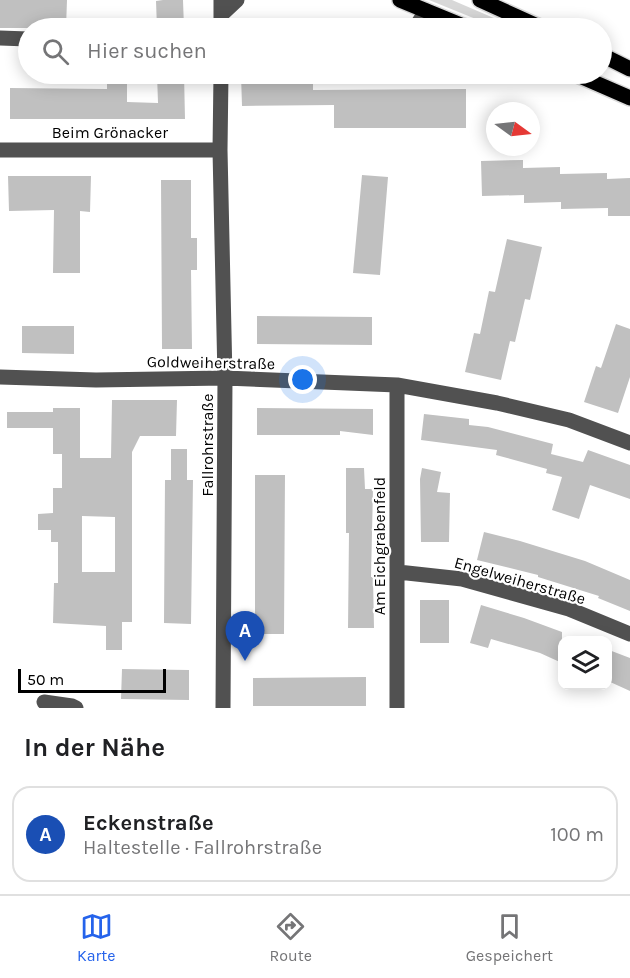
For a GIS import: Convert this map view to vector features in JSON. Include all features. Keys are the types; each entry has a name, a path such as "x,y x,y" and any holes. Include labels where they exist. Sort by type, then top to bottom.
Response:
{"main road":[{"path":"400,0 443,18"},
{"path":"480,0 520,18"},
{"path":"612,60 630,69"},
{"path":"598,84 630,98"}],"street":[{"path":"221,15 237,0"},
{"path":"421,18 426,11"},
{"path":"0,38 18,39"},
{"name":"Fallrohrstraße","path":"220,84 225,378 223,708"},
{"name":"Beim Grönacker","path":"0,150 220,150"},
{"name":"Goldweiherstraße","path":"0,377 96,380 225,378 397,385 497,403 570,420 630,443"},
{"name":"Am Eichgrabenfeld","path":"397,385 397,708"},
{"name":"Engelweiherstraße","path":"398,572 462,579 569,609 630,634"},
{"path":"44,702 76,708"}],"shaded area":[{"path":"429,0 452,0 494,18 473,18"}],"building":[{"path":"0,0 67,0 66,18 18,18 18,28 0,28"},
{"path":"183,0 184,18 157,18 156,1"},
{"path":"107,84 127,84 127,102 158,103 157,84 184,84 185,119 10,119 10,88 107,89"},
{"path":"241,84 313,84 313,90 466,89 466,128 334,128 334,105 242,106"},
{"path":"523,160 523,168 560,167 560,174 607,173 607,179 630,178 630,216 608,216 608,208 561,209 561,202 524,203 524,195 482,196 481,161"},
{"path":"362,175 388,177 380,275 353,273"},
{"path":"8,176 91,176 90,212 80,211 80,273 53,273 54,210 9,211"},
{"path":"161,180 191,180 191,238 197,238 197,270 191,270 192,349 162,349"},
{"path":"507,239 542,247 530,300 525,299 515,342 510,341 501,380 465,372 474,333 480,334 489,291 495,292"},
{"path":"257,316 372,317 372,345 257,344"},
{"path":"616,324 630,329 630,377 618,413 584,402 596,366 601,368"},
{"path":"22,326 74,326 74,354 22,353"},
{"path":"112,400 177,400 176,436 140,436 132,452 132,622 122,622 122,650 106,650 106,626 53,623 54,583 58,583 58,542 51,542 51,530 38,530 38,514 53,513 53,488 62,488 62,454 53,454 53,428 7,428 7,412 53,412 53,408 80,408 80,458 111,458","holes":["82,516 115,517 115,572 82,572"]},
{"path":"257,408 373,409 373,435 340,431 340,435 257,435"},
{"path":"424,414 469,419 469,425 488,427 553,444 551,454 583,462 588,450 630,465 630,499 590,485 579,519 552,510 562,477 546,473 547,469 496,455 497,450 421,440"},
{"path":"171,449 187,449 187,480 193,480 191,624 164,623 165,480 171,480"},
{"path":"346,468 364,468 365,489 373,489 371,577 373,577 374,628 348,628 349,533 346,533"},
{"path":"422,468 441,472 437,492 450,493 449,542 421,542 420,479"},
{"path":"255,475 285,475 284,634 255,634"},
{"path":"484,532 585,561 630,580 630,611 598,598 599,596 538,577 538,575 477,560"},
{"path":"420,600 449,600 449,643 420,643"},
{"path":"481,605 562,632 562,636 558,636 558,661 540,653 491,639 488,648 470,643"},
{"path":"612,651 630,658 630,691 612,683"},
{"path":"122,669 189,670 189,700 121,699"},
{"path":"366,677 366,706 253,706 253,678"}],"place":[{"name":"Eckenstraße","path":"245,661"}]}
